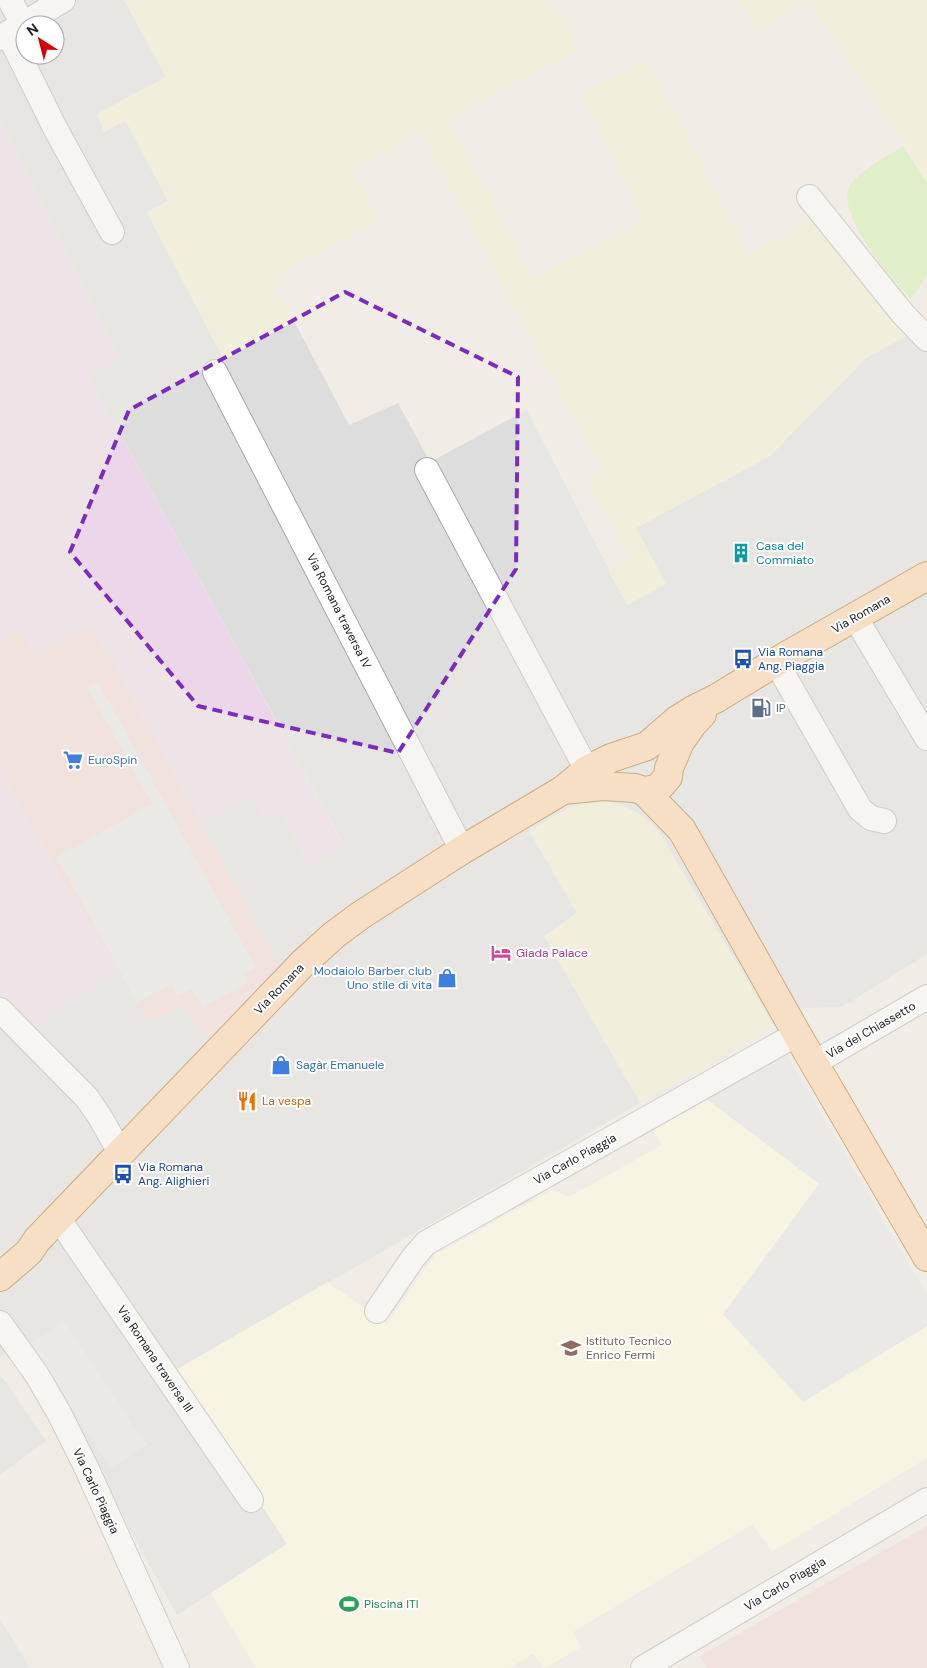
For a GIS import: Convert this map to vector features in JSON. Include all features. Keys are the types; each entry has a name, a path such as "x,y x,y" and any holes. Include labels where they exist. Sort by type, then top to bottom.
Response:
{"main road":[{"name":"Via Romana","path":"0,1278 25,1256 37,1240 281,986 319,949 361,915 462,850 563,790 587,770 611,758 640,749 677,720 699,706 717,698 927,576"},
{"name":"Via Romana","path":"669,773 680,742 717,698"},
{"path":"682,830 626,778 625,760 640,749 657,750 664,755 682,830 797,1034 927,1257"},
{"path":"639,789 656,789 669,773"},
{"name":"Via Romana","path":"563,790 603,786 639,789"},
{"name":"Via Romana","path":"0,1256 17,1251 37,1240"}],"street":[{"path":"10,0 10,31 56,128 112,232"},
{"path":"10,31 62,0"},
{"path":"809,197 903,314 927,339"},
{"name":"Via Romana traversa IV","path":"215,372 462,850"},
{"path":"427,470 587,770"},
{"path":"855,617 927,738"},
{"path":"776,662 860,809 871,818 884,821"},
{"name":"Via del Chiassetto","path":"814,1063 927,997"},
{"path":"0,1010 86,1098 100,1117 121,1154"},
{"name":"Via Carlo Piaggia","path":"377,1310 413,1258 426,1244 797,1034"},
{"name":"Via Romana traversa III","path":"58,1218 251,1500"},
{"name":"Via Carlo Piaggia","path":"0,1323 37,1375 59,1413 94,1484 176,1668"},
{"name":"Via Carlo Piaggia","path":"643,1668 927,1500"}],"highlighted area":[{"path":"345,292 518,377 516,569 398,753 198,706 70,552 129,410"}],"shaded area":[{"path":"0,0 124,0 166,77 97,114 126,121 168,201 147,213 224,359 294,321 349,425 398,403 430,462 527,410 627,605 666,584 636,528 770,456 866,358 927,324 927,954 842,1007 805,1008 175,1371 287,1544 177,1615 20,1335 0,1358 0,999 33,1028 119,969 137,1003 182,1006 211,1040 280,967 200,822 251,795 278,810 309,866 345,847 88,374 119,358 0,118"},
{"path":"0,118 119,358 88,374 345,848 309,866 278,811 263,818 251,795 200,822 92,625 33,655 19,630 0,641"},
{"path":"92,625 280,967 211,1041 182,1006 149,1021 53,863 0,770 0,641 19,630 34,655"},
{"path":"98,682 256,968 245,974 249,982 203,1007 192,989 177,996 171,984 137,1003 57,857 152,804 87,687"},
{"path":"0,770 53,863 119,969 33,1028 0,999"},
{"path":"781,1043 927,1295 927,1326 803,1402 723,1314 819,1184 705,1098"},
{"name":"Istituto Tecnico Enrico Fermi","path":"786,1052 927,1295 927,1458 772,1552 753,1524 573,1632 581,1647 545,1668 533,1654 510,1668 256,1668 211,1593 287,1544 174,1371 328,1282 387,1324 435,1255 552,1190 569,1197 662,1145 652,1127"},
{"path":"64,1320 147,1445 111,1468 29,1344"},
{"path":"0,1374 46,1441 0,1475"},
{"path":"927,1526 927,1668 707,1668 700,1656"},
{"path":"0,1619 30,1668 0,1668"}],"green space":[{"path":"124,0 550,0 577,50 448,119 533,278 643,220 581,94 647,59 749,255 813,217 907,336 866,358 770,456 636,528 666,584 627,605 608,570 629,558 587,479 602,471 420,132 351,169 379,220 270,279 294,321 224,360 147,212 168,201 126,121 104,132 97,114 166,77"},
{"path":"738,0 809,0 757,31"},
{"path":"809,0 927,0 927,183"},
{"path":"903,146 927,183 927,275 911,299 868,247 858,230 847,200 849,188 858,176"},
{"path":"604,801 621,804 644,817 659,832 774,1026 640,1103 544,936 577,913 529,831 570,807"}],"place":[{"name":"Casa del Commiato","path":"741,553"},
{"name":"Via Romana Ang. Piaggia","path":"743,659"},
{"name":"IP","path":"761,708"},
{"name":"EuroSpin","path":"73,760"},
{"name":"Giada Palace","path":"501,953"},
{"name":"Modaiolo Barber club Uno stile di vita","path":"447,978"},
{"name":"Sagàr Emanuele","path":"281,1065"},
{"name":"La vespa","path":"247,1101"},
{"name":"Via Romana Ang. Alighieri","path":"123,1174"},
{"name":"Istituto Tecnico Enrico Fermi","path":"571,1348"},
{"name":"Piscina ITI","path":"349,1604"}]}
